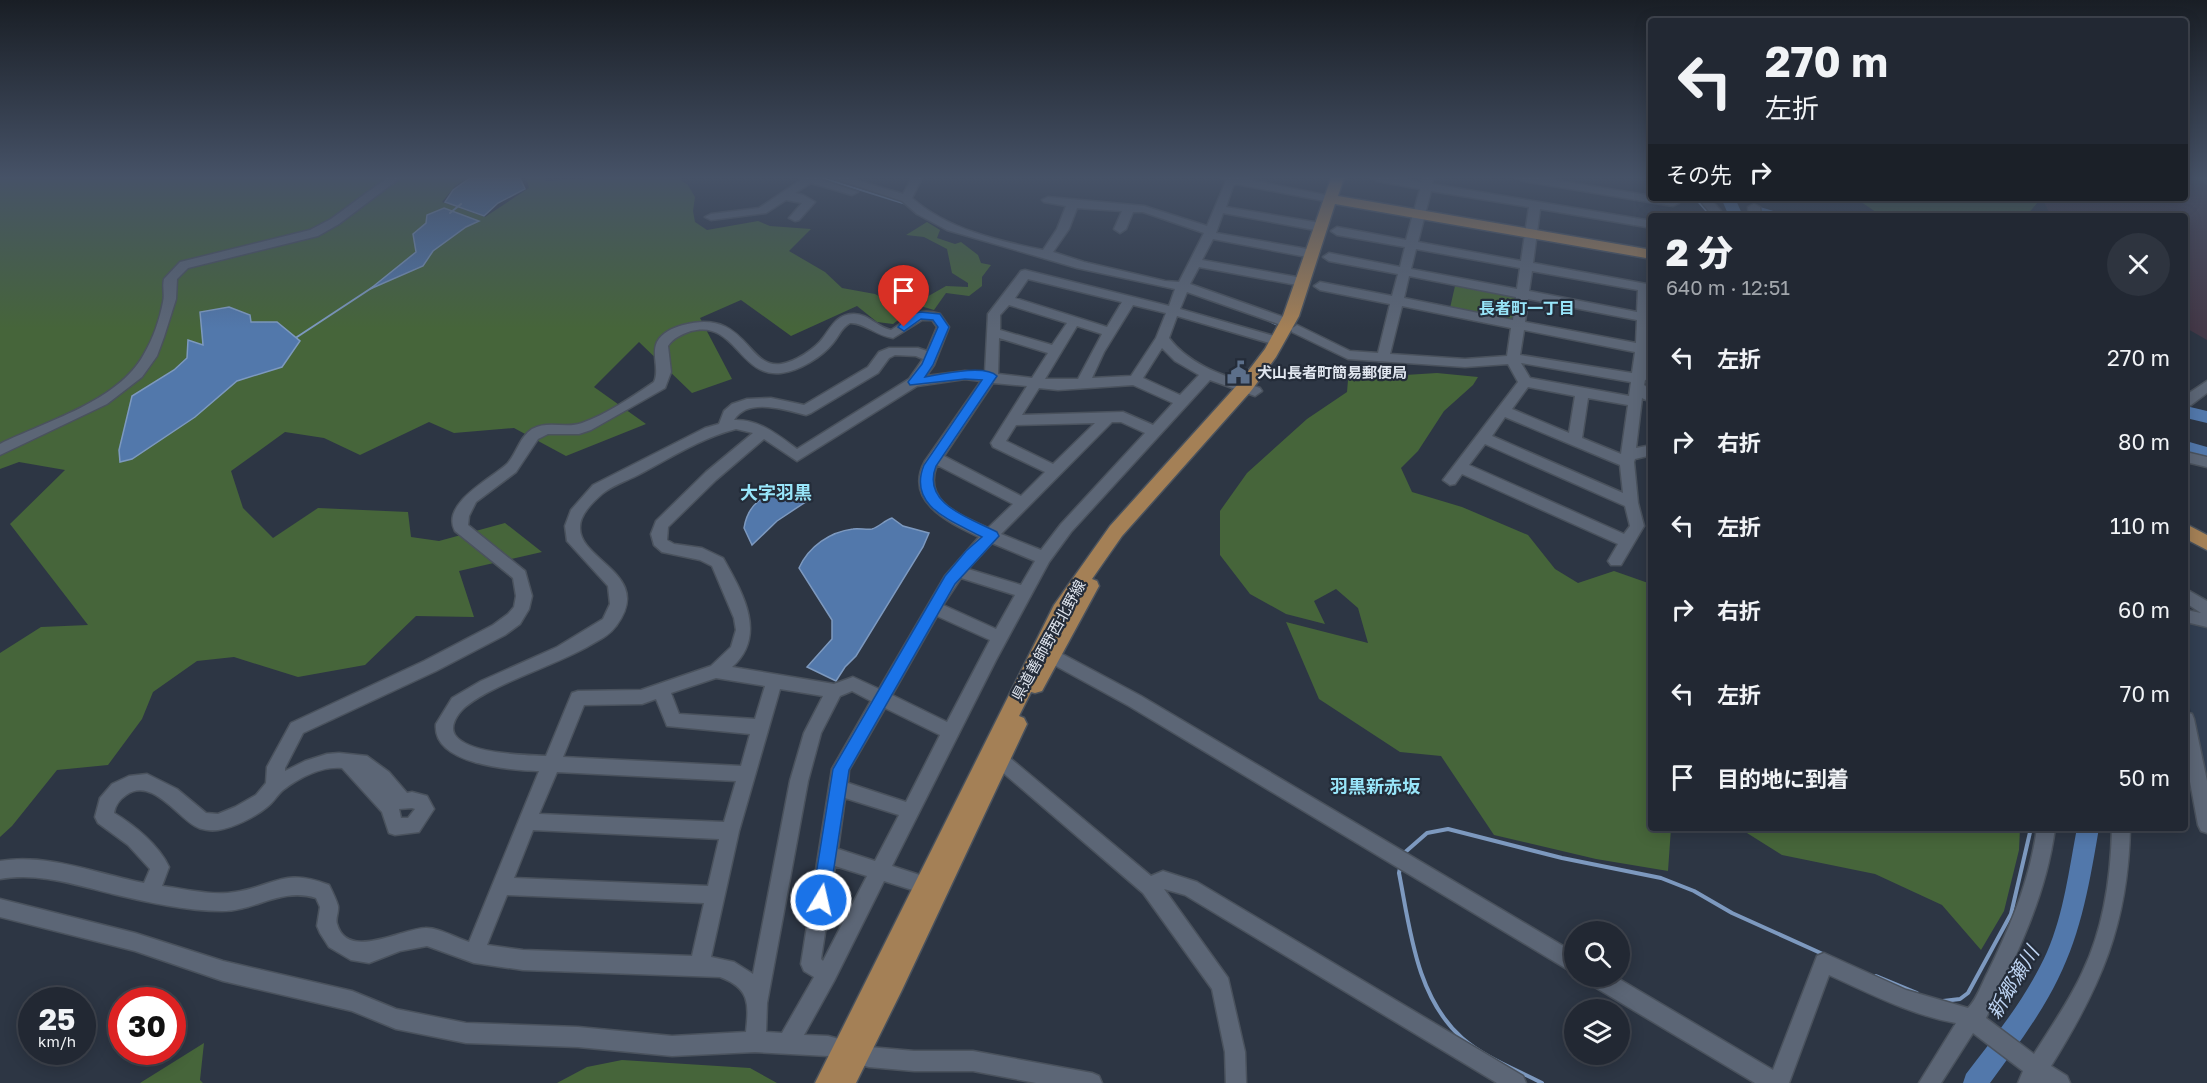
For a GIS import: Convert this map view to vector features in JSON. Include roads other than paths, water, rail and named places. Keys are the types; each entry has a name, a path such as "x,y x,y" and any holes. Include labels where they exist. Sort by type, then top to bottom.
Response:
{"main road":[{"name":"県道善師野西北野線","path":"1289,331 1319,229"},
{"name":"県道善師野西北野線","path":"827,1083 851,1053 995,755 1061,610 1099,552 1250,389 1276,367 1325,229"},
{"path":"1500,229 1648,254"},
{"name":"県道善師野西北野線","path":"843,1083 851,1053 925,885 1082,599 1112,553 1250,389"},
{"path":"2188,532 2207,543"}],"street":[{"path":"0,450 85,411 112,393 144,365 155,345 170,298 171,278 184,265 321,229"},
{"path":"953,229 1081,265 1126,273 1181,290 1348,355 1465,363 1514,362 1640,380"},
{"path":"1046,254 1063,229"},
{"path":"1199,229 1210,233 1307,253"},
{"path":"1135,380 1162,338 1181,290 1212,229"},
{"path":"1383,357 1416,229"},
{"path":"1525,382 1514,362 1531,229"},
{"path":"1337,231 1648,288 1648,318 1627,459 1631,503 1637,526 1616,561"},
{"path":"1329,258 1648,318"},
{"path":"1196,263 1302,282"},
{"path":"1009,268 1173,311 1289,331"},
{"path":"1025,274 994,314 991,376 925,477 931,500 949,514 992,536 1044,558"},
{"path":"1320,286 1642,349"},
{"path":"1006,300 1110,332"},
{"path":"1083,383 1097,352 1129,301"},
{"path":"275,786 276,767 297,728 430,666 500,630 514,619 521,609 524,596 520,575 460,527 462,510 469,499 520,459 526,443 540,431 555,428 581,429 634,402 660,385 665,374 662,347 666,339 687,327 706,324 724,328 761,366 771,370 784,368 826,344 843,320 854,317 862,319 877,332 893,334 912,318 928,315 936,317 944,327 927,365 914,382 798,456 764,432 746,425 725,426 710,431 598,489 578,510 572,526 574,541 614,581 617,588 616,611 610,623 572,648 468,696 458,703 448,716 444,728 445,737 456,746 488,758 746,774"},
{"path":"1055,471 998,442 1053,350 1074,321"},
{"path":"993,332 1053,350"},
{"path":"1162,338 1167,347 1183,360 1208,373 1250,389"},
{"path":"725,426 727,417 735,409 748,403 787,405 806,410 873,370 884,355 894,351 918,352 930,357"},
{"path":"787,1044 827,974 999,637 1044,558 1066,528 1208,373"},
{"path":"914,382 965,375 1058,385 1135,380 1183,402"},
{"path":"1525,382 1635,402"},
{"path":"1450,480 1525,382"},
{"path":"2188,400 2207,386"},
{"path":"1575,441 1582,393"},
{"path":"1503,411 1575,441 1627,459 1648,451"},
{"path":"827,974 811,964 841,769 957,571 1109,417"},
{"path":"1013,420 1123,417 1154,431"},
{"path":"474,953 578,698 642,697 716,671 736,652 743,640 745,626 742,614 718,562 708,556 669,549 661,546 658,540 661,525 704,483 764,432"},
{"path":"1482,437 1631,503"},
{"path":"2188,457 2207,462"},
{"path":"936,458 1023,503"},
{"path":"1460,467 1627,542"},
{"path":"957,571 1024,592"},
{"path":"2188,597 2207,609"},
{"path":"934,608 999,637"},
{"path":"2188,616 2207,621"},
{"path":"1051,655 1135,701 1564,957"},
{"path":"716,671 834,691 853,684 950,732"},
{"path":"699,966 730,831 774,682"},
{"path":"661,689 673,721 760,727"},
{"path":"755,1042 758,1003 799,781 813,733 834,691"},
{"path":"2188,729 2207,825"},
{"path":"995,755 1150,887 1221,985 1235,1053 1236,1083"},
{"path":"150,891 160,867 123,831 104,817 106,804 118,790 129,784 147,782 171,795 202,821 218,822 262,801 275,786 296,772 337,760 348,763"},
{"path":"838,788 910,811"},
{"path":"528,822 730,831"},
{"path":"1929,1083 1971,1019 1979,1011 2031,900 2043,855 2046,831"},
{"path":"2032,1076 2091,975 2107,930 2116,889 2121,859 2121,831"},
{"path":"828,855 925,885"},
{"path":"0,870 13,867 60,873 150,891 224,902 251,897 292,884 309,885 322,891 328,907 327,926 336,940 351,951 369,952 400,942 427,937 451,943 474,953 523,960 699,966 737,972 749,981 758,1003"},
{"path":"1150,887 1163,880 1190,888 1516,1083"},
{"path":"502,886 714,895"},
{"path":"0,908 135,942 223,971 352,1001 396,1019 466,1033 578,1037 672,1046 755,1042 828,1046 851,1053 914,1061 973,1060 1092,1083"},
{"path":"1614,987 1777,1083 1824,963 1904,999 1971,1019 2032,1076 2061,1083"}],"water":[{"path":"419,229 464,229 433,251 423,266 370,289 416,252 413,234"},
{"path":"229,307 250,315 251,322 277,322 300,341 282,367 237,381 195,417 132,459 120,462 119,450 132,396 174,370 187,358 188,340 203,345 200,312"},
{"path":"787,491 807,501 777,521 752,545 744,528 749,512 764,497"},
{"path":"892,518 903,526 929,533 923,547 856,656 836,681 807,667 832,639 832,620 799,568 808,553 828,537 853,529 872,529"}],"waterway":[{"path":"1149,283 1175,289"},
{"path":"297,337 373,287"},
{"path":"1263,318 1282,327"},
{"path":"1353,359 1389,362"},
{"path":"2188,413 2207,417"},
{"path":"2188,448 2207,453"},
{"path":"1403,854 1427,833 1448,829 1562,858 1661,878 1694,891 1732,913 1825,955"},
{"path":"1943,1001 1960,999 1968,993 2011,914 2030,831"},
{"name":"新郷瀬川","path":"1975,1083 2033,1000 2058,954 2074,901 2087,831"},
{"path":"1400,868 1407,917 1417,961 1434,1003 1462,1038 1480,1052 1542,1083"},
{"path":"1876,976 1917,993"}],"place":[{"name":"犬山長者町簡易郵便局","path":"1239,372"}],"district":[{"name":"長者町一丁目","path":"1527,308"},
{"name":"大字羽黒","path":"776,492"},
{"name":"羽黒新赤坂","path":"1375,786"}]}
